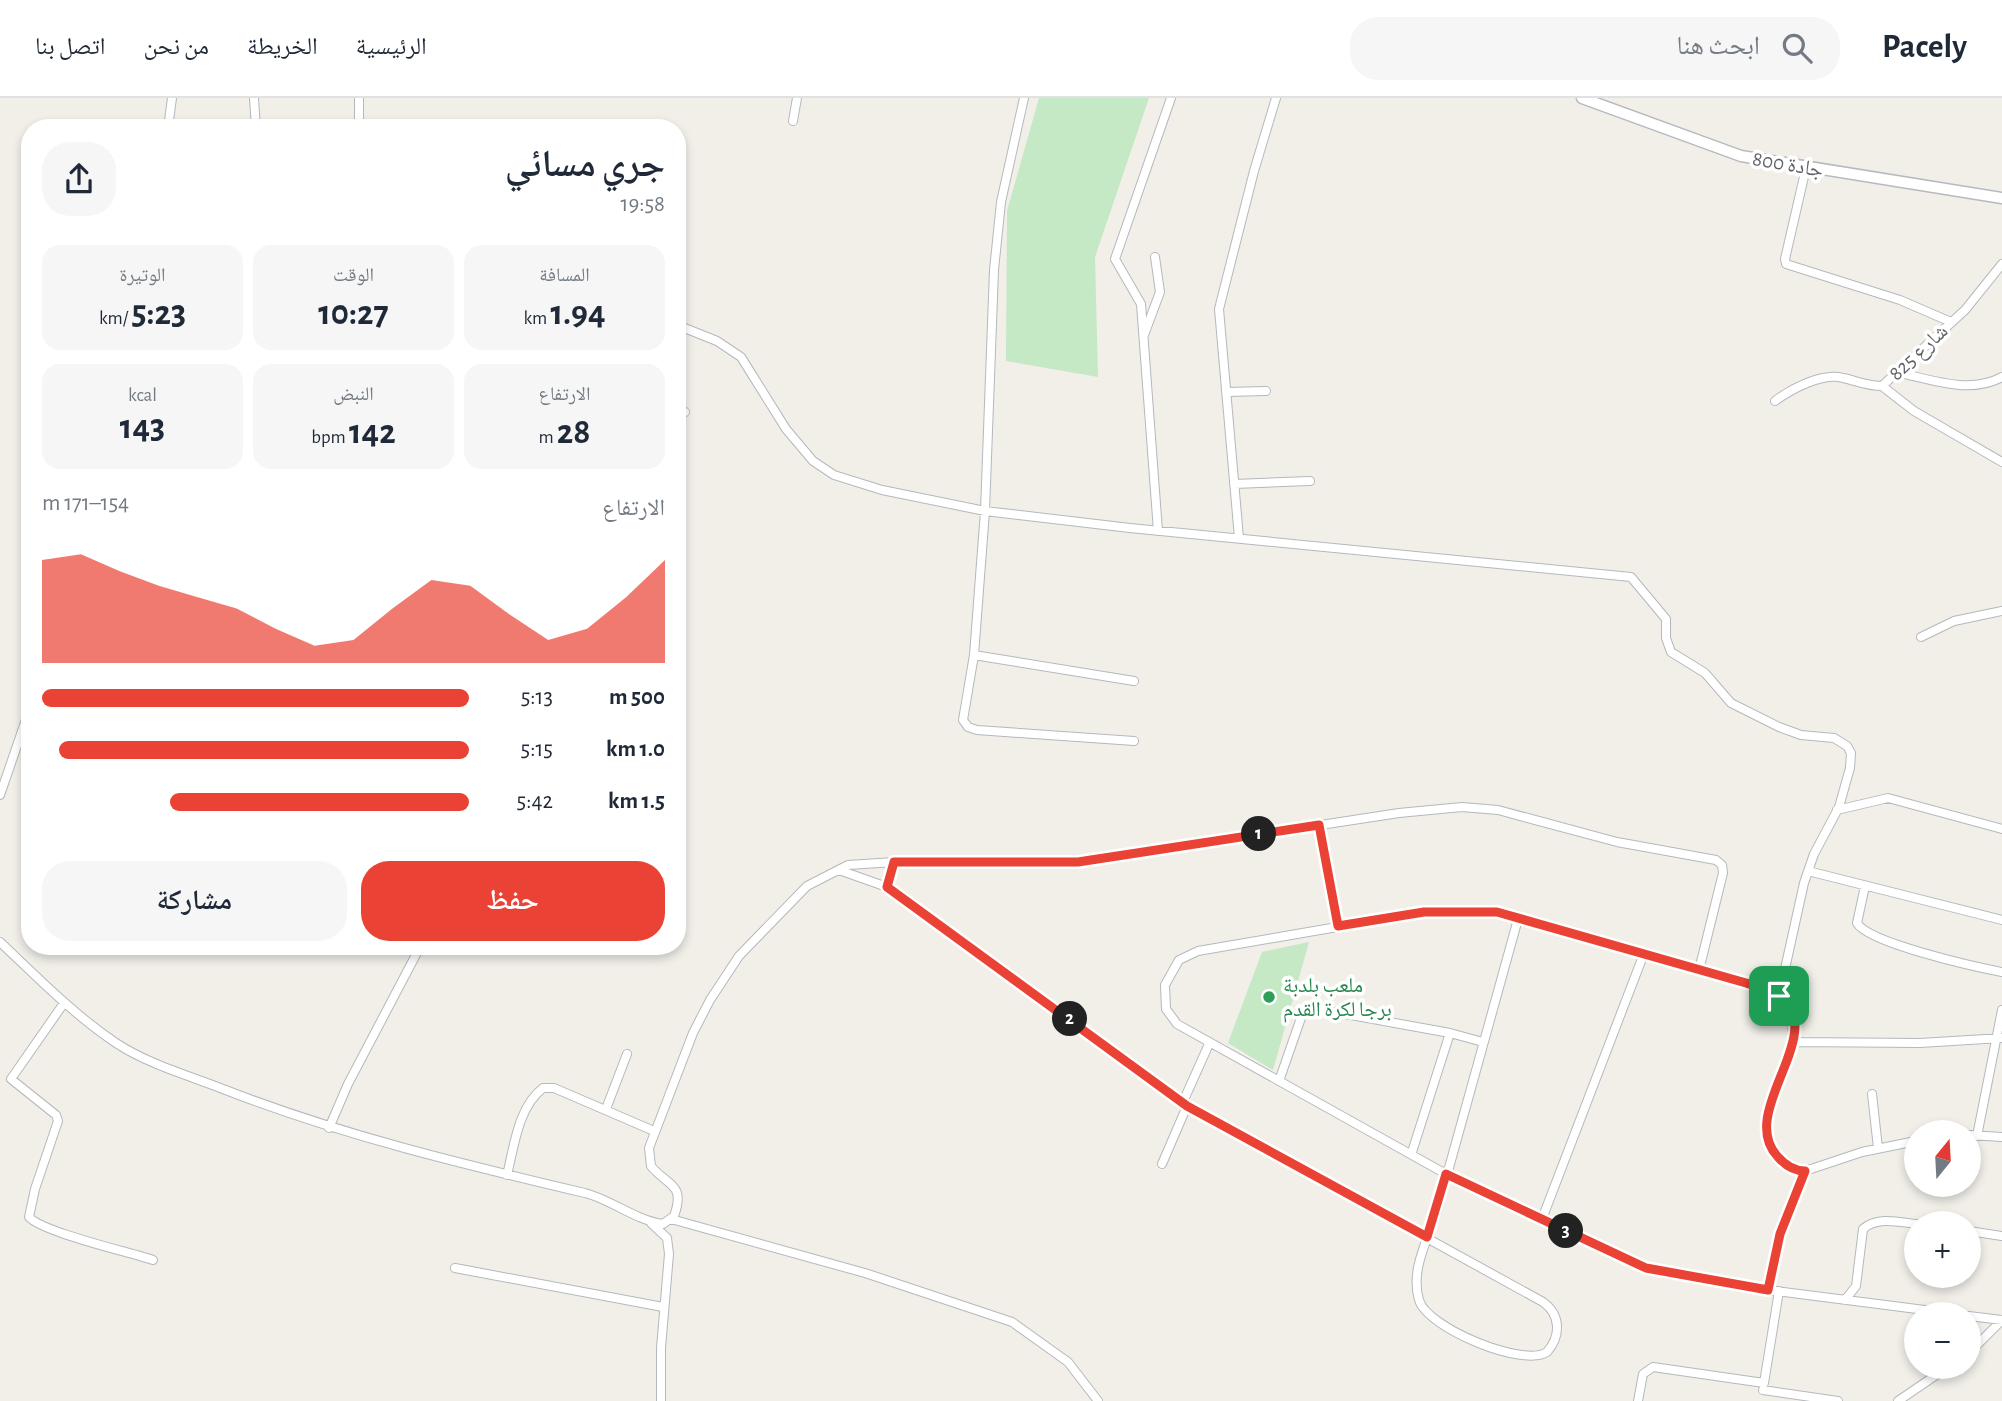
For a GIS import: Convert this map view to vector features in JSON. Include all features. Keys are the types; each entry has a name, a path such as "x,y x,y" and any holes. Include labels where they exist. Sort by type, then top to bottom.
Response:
{"main road":[{"name":"جادة 800","path":"1582,98 1741,156 2002,198"}],"street":[{"path":"168,119 172,98"},
{"path":"254,98 255,119"},
{"path":"359,98 359,119"},
{"path":"793,121 797,98"},
{"path":"1024,98 1001,202 994,270 985,511 974,655 962,716 969,728 1134,741"},
{"path":"1158,531 1140,299 1122,276 1115,259 1171,98"},
{"path":"1239,538 1219,309 1254,171 1276,98"},
{"path":"1806,168 1785,256 1786,264 1900,300 1951,322"},
{"path":"1143,342 1160,292 1155,257"},
{"name":"شارع 825","path":"1775,401 1805,385 1833,377 1870,386 1882,386 1965,310 2002,264"},
{"path":"686,329 728,346 741,357 786,429 808,457 828,472 881,490 985,511 1158,531 1428,559 1630,576 1666,619 1666,638 1671,652 1705,673 1731,703 1801,735 1834,738 1847,746 1851,753 1850,768 1837,810 1808,871 1779,996"},
{"path":"1896,372 1951,384 1979,386 2002,377"},
{"path":"1882,386 1914,411 2002,462"},
{"path":"1226,392 1266,391"},
{"path":"1234,484 1310,481"},
{"path":"1921,636 1954,621 2002,611"},
{"path":"974,655 1134,681"},
{"path":"0,795 21,734"},
{"path":"1837,810 1888,798 2002,829"},
{"path":"0,942 64,1003 117,1044 142,1057 329,1128 588,1194 650,1222 663,1224 671,1219 678,1201 676,1187 649,1163 654,1131 693,1034 710,1000 739,956 794,897 818,878 848,865 894,862 1078,862 1319,825 1443,808 1477,807 1617,842 1716,860 1722,865 1723,873 1699,970"},
{"path":"1319,825 1338,926"},
{"path":"887,887 894,862"},
{"path":"839,870 887,887 1185,1104 1427,1237 1550,1307 1558,1329 1555,1341 1547,1352 1532,1357 1509,1353 1440,1326 1431,1319 1420,1303 1416,1278 1427,1237 1518,919"},
{"path":"1808,871 2002,920"},
{"path":"1864,886 1857,923 1870,936 1960,963 2002,972"},
{"path":"1904,1143 1878,1148 1805,1171 1790,1168 1777,1157 1765,1122 1793,1042 1792,1019 1779,996 1497,912 1452,910 1208,948 1179,960 1165,985 1166,1009 1177,1024 1209,1044 1412,1152 1446,1174 1654,1271 1768,1290 1904,1307"},
{"path":"329,1128 417,955"},
{"path":"1542,1219 1643,956"},
{"path":"64,1003 11,1079 56,1115 58,1121 35,1189 29,1217 34,1222 64,1233 153,1260"},
{"path":"1279,1081 1302,1015 1309,1009 1450,1033 1483,1042"},
{"path":"1977,1120 1999,1038 2002,1010"},
{"path":"1412,1152 1450,1033"},
{"path":"1793,1042 1920,1043 1999,1038"},
{"path":"1162,1164 1209,1044"},
{"path":"606,1109 627,1054"},
{"path":"507,1175 518,1128 529,1105 543,1088 554,1088 654,1131"},
{"path":"1872,1094 1878,1148"},
{"path":"1981,1136 2002,1137"},
{"path":"1768,1290 1780,1234 1805,1171"},
{"path":"671,1219 865,1273 1012,1322 1068,1362 1098,1401"},
{"path":"1845,1300 1856,1286 1863,1228 1884,1220 1904,1222"},
{"path":"650,1222 667,1238 670,1269 663,1307 661,1401"},
{"path":"1981,1233 2002,1236"},
{"path":"455,1268 663,1307"},
{"path":"1761,1401 1779,1291"},
{"path":"1981,1317 2002,1320"},
{"path":"1981,1341 2002,1320"},
{"path":"1637,1401 1643,1374 1653,1367 1838,1401"},
{"path":"1898,1401 1930,1379"}],"green space":[{"path":"1039,98 1149,98 1095,257 1098,377 1006,361 1007,211"},
{"name":"ملعب بلدبة برجا لكرة القدم","path":"1309,942 1273,1070 1228,1043 1262,952"}],"place":[{"name":"ملعب بلدبة برجا لكرة القدم","path":"1269,997"}],"route":[{"path":"1319,825 1338,926 1424,912 1497,912 1643,956 1739,981 1779,996 1792,1019 1793,1042 1786,1069 1774,1092 1765,1122 1777,1157 1794,1170 1805,1171 1780,1234 1768,1290 1646,1268 1446,1174 1427,1237 1187,1106 887,887 894,862 1078,862 1319,825"}]}
